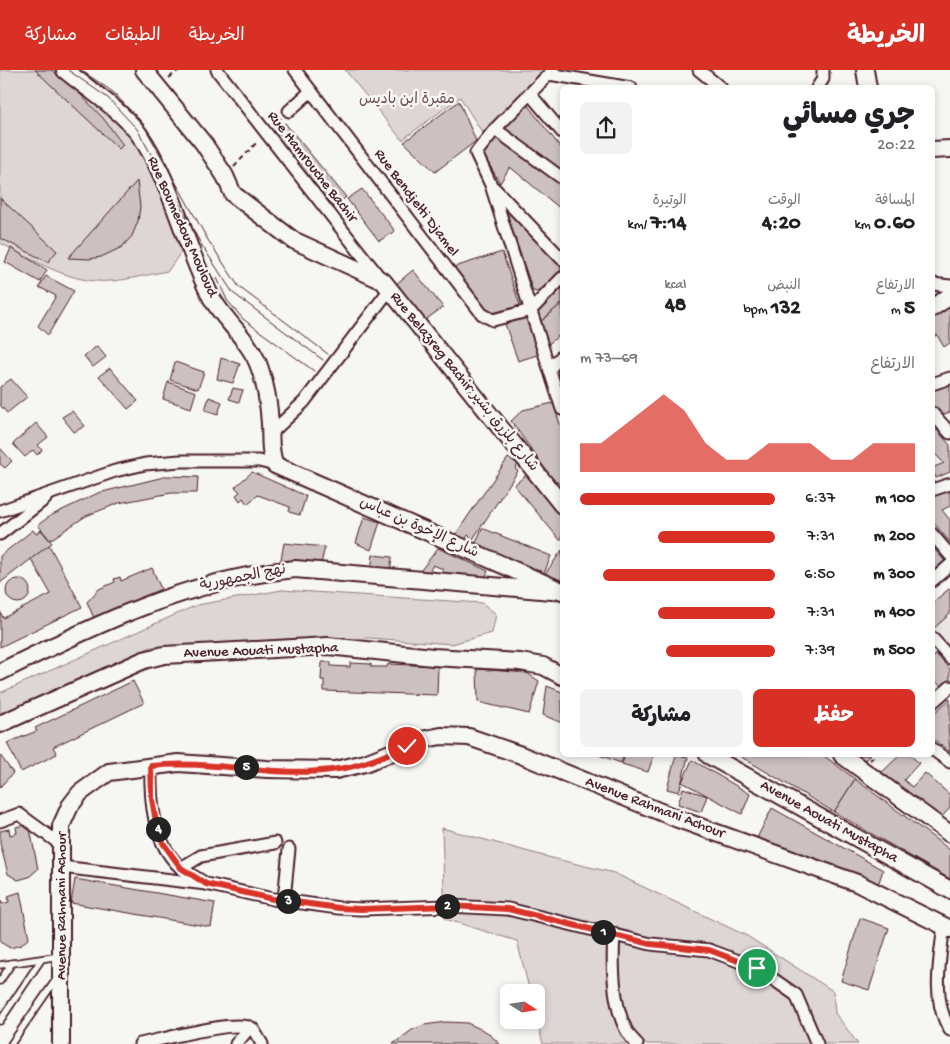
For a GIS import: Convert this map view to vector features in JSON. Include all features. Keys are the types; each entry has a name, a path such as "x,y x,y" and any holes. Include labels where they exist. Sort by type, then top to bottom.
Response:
{"street":[{"name":"Rue Boumedous Mouloud","path":"65,70 129,122 148,150 207,288 220,310 249,348 259,367 266,390 270,434 269,445 275,465"},
{"path":"144,70 204,144 225,176 233,194 294,240 386,285 304,402 270,434"},
{"name":"Rue Hamrouche Bachir","path":"218,70 266,134 386,285"},
{"name":"Rue Bendjelti Djamel","path":"295,70 482,314 488,319 502,319 531,310"},
{"path":"699,70 717,85"},
{"path":"818,85 823,79 823,70"},
{"path":"560,393 550,368 491,185 476,153 495,130 551,72 616,85"},
{"path":"289,111 311,91"},
{"path":"530,94 560,130"},
{"path":"495,130 560,177"},
{"path":"935,150 950,150"},
{"path":"491,185 560,257"},
{"path":"531,310 560,280"},
{"path":"935,284 950,286"},
{"name":"Rue Belazreg Bachir;شارع بلزرق بشير","path":"386,285 560,502"},
{"path":"935,306 950,296"},
{"path":"550,368 560,358"},
{"path":"935,383 950,378"},
{"path":"935,416 944,426"},
{"path":"0,511 115,471 144,464 180,461 260,462 275,465"},
{"name":"شارع الإخوة بن عباس","path":"275,465 560,590"},
{"path":"935,489 950,484"},
{"path":"0,534 53,494"},
{"path":"935,538 950,555"},
{"path":"935,578 950,565"},
{"name":"نهج الجمهورية","path":"0,672 60,642 144,606 187,590 264,572 295,569 560,591"},
{"path":"935,641 950,658"},
{"name":"Avenue Aouati Mustapha","path":"0,724 144,660 164,655 328,646 433,657 520,662 543,666 560,675"},
{"path":"935,700 950,687"},
{"name":"Avenue Rahmani Achour","path":"61,1044 61,826 70,806 80,793 109,772 151,766 178,763 267,769 336,770 365,763 426,739 441,736 469,737 521,755 678,819 858,883 947,927"},
{"path":"935,751 950,762"},
{"name":"Avenue Aouati Mustapha","path":"712,757 950,890"},
{"path":"845,757 950,834"},
{"path":"151,766 152,799 157,828 170,856 181,868 206,884"},
{"path":"0,821 20,814 60,844"},
{"path":"181,868 201,856 275,843"},
{"path":"284,900 289,849"},
{"path":"61,867 206,884 284,900 361,909 449,906 508,909 651,944 709,950 757,968 796,995 817,1044"},
{"path":"947,927 938,984 940,1008 950,1030"},
{"path":"614,934 612,966 619,1009 624,1024 637,1044"},
{"path":"140,1044 220,1027 250,1027"},
{"path":"236,1044 250,1027"},
{"path":"250,1027 262,1044"}],"lane":[{"path":"0,964 62,956"},
{"path":"0,1021 41,960"},
{"path":"0,981 12,963"},
{"path":"11,1044 61,973"}],"path":[{"path":"225,176 289,111"}],"shaded area":[{"path":"950,588 950,647 935,630 935,601"}],"green space":[{"path":"0,70 61,70 134,135 173,216 185,246 168,271 113,281 82,279 46,267 0,243"},
{"name":"مقبرة ابن باديس","path":"345,70 551,70 485,137 460,97 402,140"},
{"path":"282,590 482,603 496,614 492,633 452,644 370,638 151,647 0,716 0,693 197,605"},
{"path":"442,828 614,873 747,936 833,991 835,1013 858,1044 543,1044 539,1029 545,1029 545,984 528,984 517,941 445,919"}],"building":[{"path":"35,70 52,70 76,90 103,118 123,145 119,149"},
{"path":"459,101 476,141 435,172 404,142"},
{"path":"525,102 560,146 560,172 499,129"},
{"path":"285,123 346,197 333,208 272,133"},
{"path":"496,136 560,184 560,208 510,167 500,183 483,154"},
{"path":"137,181 140,207 138,221 132,236 122,247 101,257 89,259 68,258"},
{"path":"362,189 395,231 379,241 347,199"},
{"path":"0,198 57,251 48,262 0,238"},
{"path":"511,212 560,265 560,274 537,292 533,291 508,217"},
{"path":"11,248 47,270 40,282 5,262"},
{"path":"502,252 520,305 494,314 485,311 451,268"},
{"path":"413,270 443,307 424,321 395,285"},
{"path":"46,276 74,291 48,335 38,326 56,296 39,287"},
{"path":"560,288 560,305 538,324 534,310"},
{"path":"560,305 560,335 546,346 538,324"},
{"path":"950,307 950,343 944,347 937,335 935,336 935,317"},
{"path":"527,316 540,354 518,361 505,324"},
{"path":"97,346 106,357 93,367 84,356"},
{"path":"221,358 240,364 233,383 217,379"},
{"path":"175,362 204,372 198,389 170,380"},
{"path":"110,368 138,401 128,409 99,376"},
{"path":"11,379 27,397 7,413 0,405 0,387"},
{"path":"168,382 196,392 191,408 163,399"},
{"path":"950,383 950,412 942,415 935,409 935,388"},
{"path":"233,388 243,390 239,402 229,399"},
{"path":"209,397 222,402 218,414 205,410"},
{"path":"553,403 560,424 560,484 551,477 511,421 523,410"},
{"path":"72,411 85,426 74,432 62,417"},
{"path":"36,423 48,437 38,445 42,450 37,455 33,450 25,457 13,444"},
{"path":"937,430 950,445 950,472 936,478 935,467 944,463 935,454 935,431"},
{"path":"0,448 12,461 5,468 0,464"},
{"path":"508,458 518,464 515,469 518,471 473,539 468,535 462,544 453,538"},
{"path":"531,471 560,506 560,540 514,485"},
{"path":"252,472 306,496 300,515 289,512 290,507 258,495 247,504 243,498 240,501 236,495 240,492 235,487"},
{"path":"168,476 198,477 197,493 171,493 119,503 86,516 50,540 38,525 50,516 98,493"},
{"path":"950,489 950,506 942,510 950,520 950,542 935,524 935,495"},
{"path":"364,517 380,522 371,550 356,543"},
{"path":"482,528 551,556 543,576 474,548"},
{"path":"33,530 36,534 41,530 52,543 0,583 0,556"},
{"path":"284,543 325,547 320,568 280,565"},
{"path":"49,545 82,607 0,647 0,611 3,618 51,594 31,559"},
{"path":"438,548 488,571 484,582 442,576 443,569 433,565 426,577 418,574"},
{"path":"935,550 946,562 935,571"},
{"path":"560,553 560,585 543,577"},
{"path":"373,555 392,557 390,573 371,571"},
{"path":"152,568 161,589 94,618 87,602 99,589 115,582 114,579 120,577 121,581"},
{"path":"18,579 27,582 30,591 27,600 18,603 9,600 6,591 9,582"},
{"path":"950,588 950,614 935,627 935,600"},
{"path":"936,654 950,669 950,682 943,689 935,680"},
{"path":"322,662 331,662 331,666 350,667 350,663 371,664 371,667 387,667 388,664 438,666 437,695 324,691 324,680 321,680"},
{"path":"477,669 527,673 539,681 529,714 478,702"},
{"path":"133,681 144,703 53,747 57,754 21,772 7,743 37,731 35,728"},
{"path":"547,686 560,691 560,722 543,715"},
{"path":"950,699 950,724 948,725 950,752 935,740 935,712"},
{"path":"0,755 13,773 0,787"},
{"path":"604,757 623,757 621,763"},
{"path":"624,757 653,757 648,772 622,764"},
{"path":"675,757 688,757 679,792 667,789"},
{"path":"741,757 826,757 855,779 834,812"},
{"path":"856,757 868,757 863,762"},
{"path":"898,757 912,757 919,763 904,780 912,787 925,773 950,795 950,808 938,821 878,776"},
{"path":"692,760 750,794 742,814 682,782"},
{"path":"855,779 950,850 950,879 834,812"},
{"path":"683,788 707,796 701,812 678,804"},
{"path":"772,808 883,870 878,885 756,840"},
{"path":"29,824 38,869 29,877 18,880 8,874 0,843 0,831 9,829 10,835 17,833 16,827"},
{"path":"75,879 215,903 211,927 71,903"},
{"path":"20,892 29,938 21,945 10,948 0,942 0,898 2,904 9,902 8,896"},
{"path":"860,918 889,928 869,990 841,981"},
{"path":"446,1022 467,1023 487,1032 500,1044 393,1044 412,1030 424,1025"}],"tram line":[{"path":"68,70 108,98 137,129 201,244 233,293 323,360"},
{"path":"81,70 113,92 143,124 208,240 239,287 328,354"},
{"path":"217,278 227,300 243,319 314,371"}],"route":[{"path":"407,746 365,763 336,770 312,771 178,763 151,766 152,799 157,828 170,856 181,868 206,884 273,899 339,908 449,906 508,909 651,944 709,950 757,968"}]}
